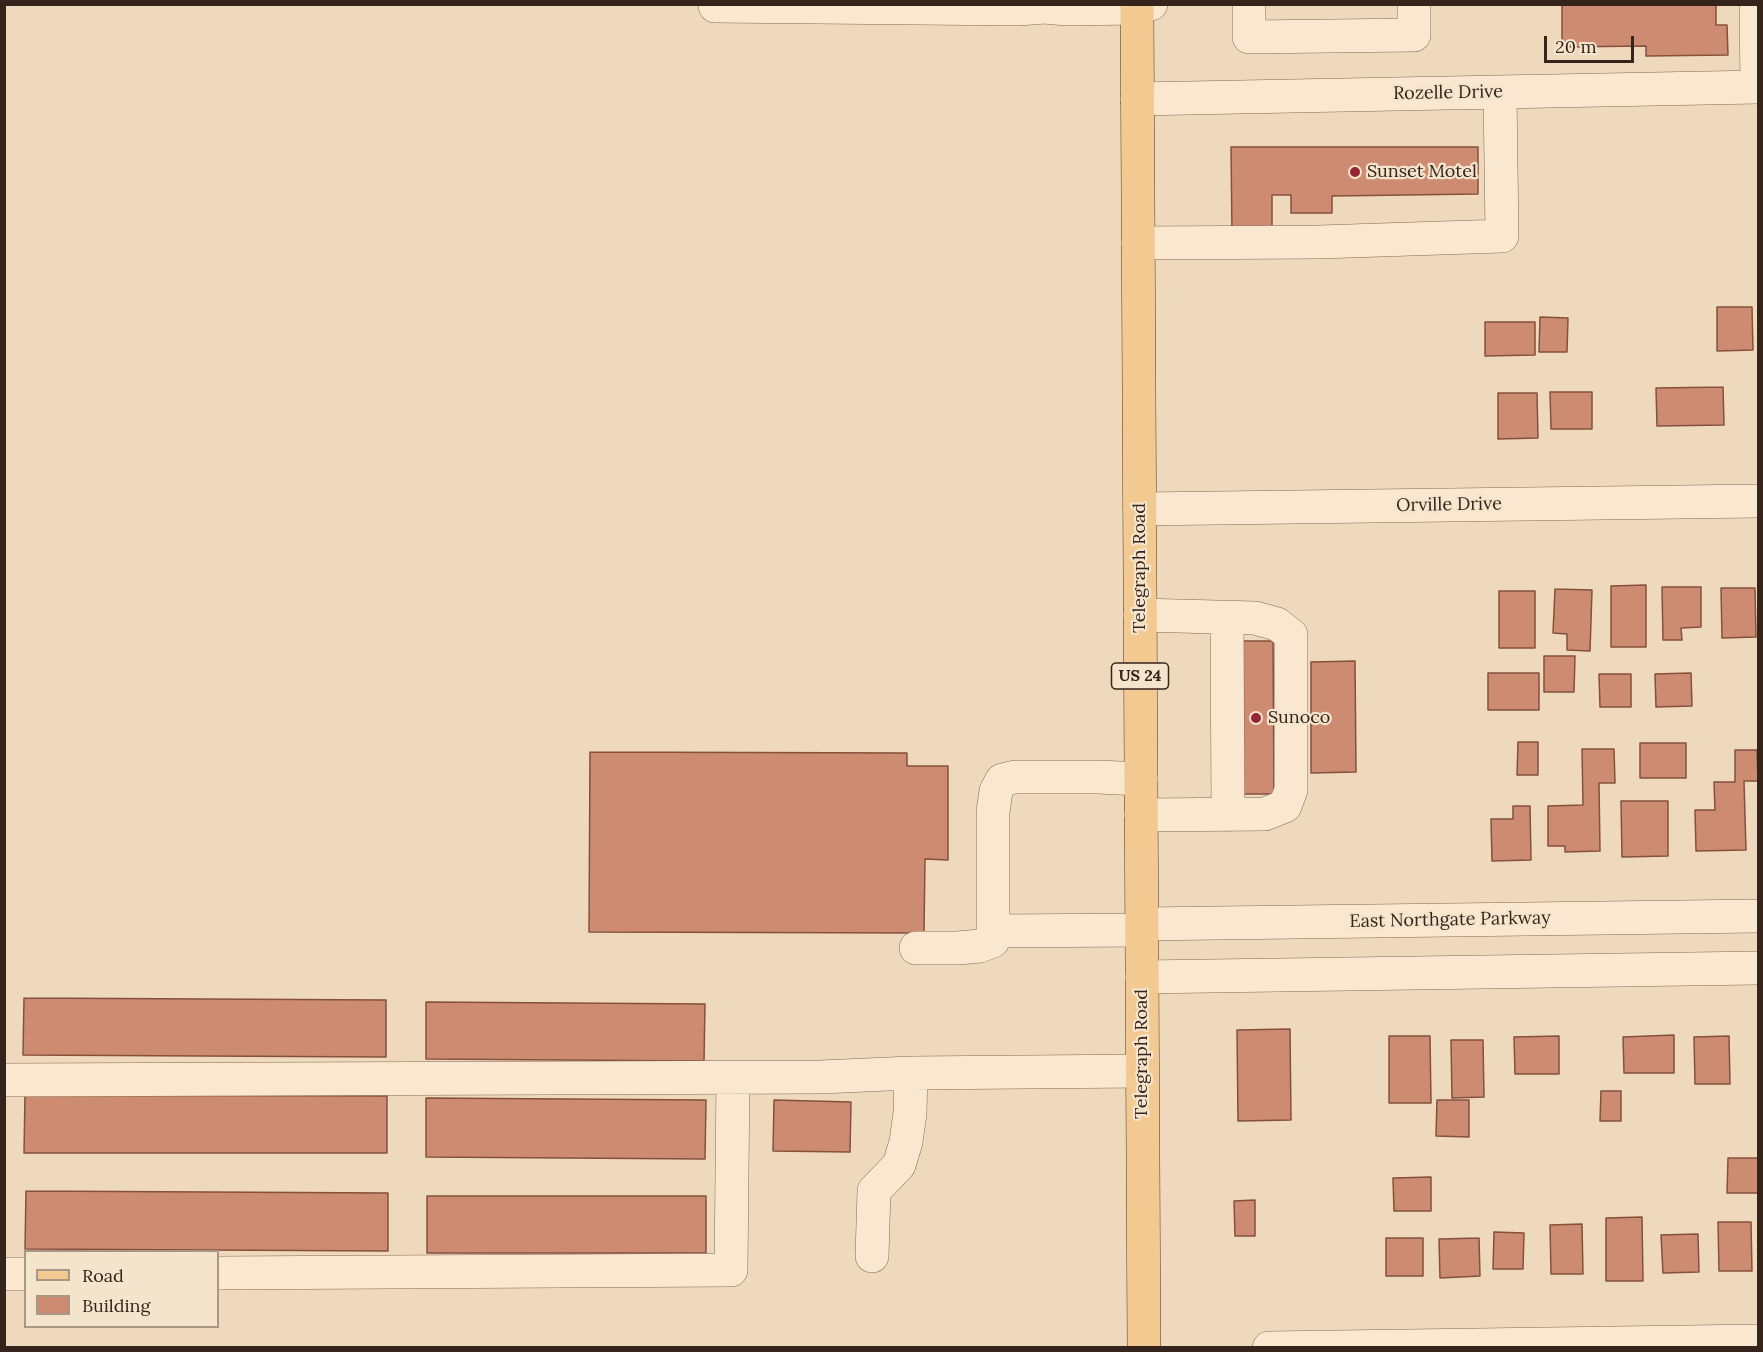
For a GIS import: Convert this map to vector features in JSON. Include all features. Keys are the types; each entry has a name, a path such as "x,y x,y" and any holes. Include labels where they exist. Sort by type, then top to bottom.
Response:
{"main road":[{"name":"Telegraph Road","path":"1142,6 1137,99 1144,1347"}],"street":[{"path":"1249,4 1249,37 1414,35 1414,4"},
{"path":"1756,4 1758,87"},
{"path":"715,6 1018,9 1044,6 1066,9 1142,6"},
{"name":"Rozelle Drive","path":"1137,99 1758,87"},
{"path":"1138,243 1319,242 1502,236 1500,92"},
{"name":"Orville Drive","path":"1140,509 1758,501"},
{"path":"1140,615 1255,618 1277,624 1292,635 1291,790 1285,806 1265,814 1141,815"},
{"path":"1227,617 1228,815"},
{"path":"916,948 980,946 993,941 995,931 993,812 996,791 1002,780 1015,777 1141,779"},
{"name":"East Northgate Parkway","path":"995,931 1758,916"},
{"path":"1142,977 1758,968"},
{"path":"4,1080 733,1078 911,1073 1142,1071"},
{"path":"872,1256 874,1191 899,1165 906,1142 910,1113 911,1073"},
{"path":"219,1273 731,1270 733,1078"},
{"path":"4,1274 24,1274"},
{"path":"1269,1347 1758,1341"}],"building":[{"path":"1562,4 1716,4 1716,25 1727,25 1728,55 1646,56 1646,46 1562,47"},
{"name":"Sunset Motel","path":"1231,147 1478,147 1478,194 1332,196 1332,213 1291,213 1291,195 1272,195 1272,236 1232,236"},
{"path":"1717,307 1752,307 1753,350 1717,351"},
{"path":"1540,317 1568,318 1567,352 1539,352"},
{"path":"1485,322 1535,322 1535,355 1485,356"},
{"path":"1723,387 1724,425 1657,426 1656,388"},
{"path":"1550,392 1592,392 1592,429 1551,429"},
{"path":"1498,393 1537,393 1538,438 1498,439"},
{"path":"1646,585 1646,647 1611,647 1611,586"},
{"path":"1662,587 1701,587 1701,627 1681,628 1682,640 1663,640"},
{"path":"1721,588 1755,588 1756,637 1722,638"},
{"path":"1555,589 1592,590 1590,651 1567,650 1567,634 1553,633"},
{"path":"1499,591 1535,591 1535,648 1499,648"},
{"path":"1237,641 1273,641 1274,794 1237,794"},
{"path":"1544,656 1575,656 1574,692 1544,692"},
{"path":"1355,661 1356,772 1311,773 1311,662"},
{"path":"1488,673 1539,673 1539,710 1488,710"},
{"path":"1691,673 1692,706 1656,707 1655,674"},
{"path":"1599,674 1631,674 1631,707 1600,707"},
{"path":"1518,742 1538,742 1538,775 1517,775"},
{"path":"1640,743 1686,743 1686,778 1640,778"},
{"path":"1582,749 1614,749 1615,783 1599,783 1600,851 1565,852 1565,846 1548,846 1548,806 1583,805"},
{"path":"1735,750 1757,750 1758,781 1744,781 1746,850 1696,851 1695,810 1715,810 1714,782 1735,782"},
{"path":"590,752 907,753 907,766 948,766 948,860 925,859 924,933 589,932"},
{"path":"1621,801 1668,801 1668,856 1622,857"},
{"path":"1513,806 1530,806 1531,860 1492,861 1491,819 1513,819"},
{"path":"24,998 386,1000 386,1057 23,1055"},
{"path":"426,1002 705,1004 704,1061 426,1059"},
{"path":"1290,1029 1291,1120 1238,1121 1237,1030"},
{"path":"1674,1035 1674,1073 1624,1073 1623,1037"},
{"path":"1389,1036 1430,1036 1431,1103 1389,1103"},
{"path":"1559,1036 1559,1074 1515,1074 1514,1037"},
{"path":"1729,1036 1730,1084 1695,1084 1694,1037"},
{"path":"1451,1040 1483,1040 1484,1097 1452,1098"},
{"path":"1601,1091 1621,1091 1621,1121 1600,1121"},
{"path":"25,1095 387,1096 387,1153 24,1153"},
{"path":"426,1098 706,1100 705,1159 426,1157"},
{"path":"774,1100 851,1102 850,1152 773,1151"},
{"path":"1437,1100 1469,1100 1469,1137 1436,1136"},
{"path":"1728,1158 1758,1158 1758,1193 1727,1193"},
{"path":"1431,1177 1431,1211 1394,1211 1393,1178"},
{"path":"26,1191 388,1193 388,1251 25,1249"},
{"path":"427,1196 706,1196 706,1253 427,1253"},
{"path":"1255,1200 1255,1236 1235,1236 1234,1201"},
{"path":"1642,1217 1643,1281 1606,1281 1606,1218"},
{"path":"1718,1222 1751,1222 1752,1271 1719,1271"},
{"path":"1582,1224 1583,1274 1551,1274 1550,1225"},
{"path":"1494,1232 1524,1233 1523,1269 1493,1269"},
{"path":"1698,1234 1699,1272 1663,1273 1661,1235"},
{"path":"1386,1238 1423,1238 1423,1276 1386,1276"},
{"path":"1479,1238 1480,1276 1440,1278 1439,1239"}],"place":[{"name":"Sunset Motel","path":"1355,172"},
{"name":"Sunoco","path":"1256,718"}]}
